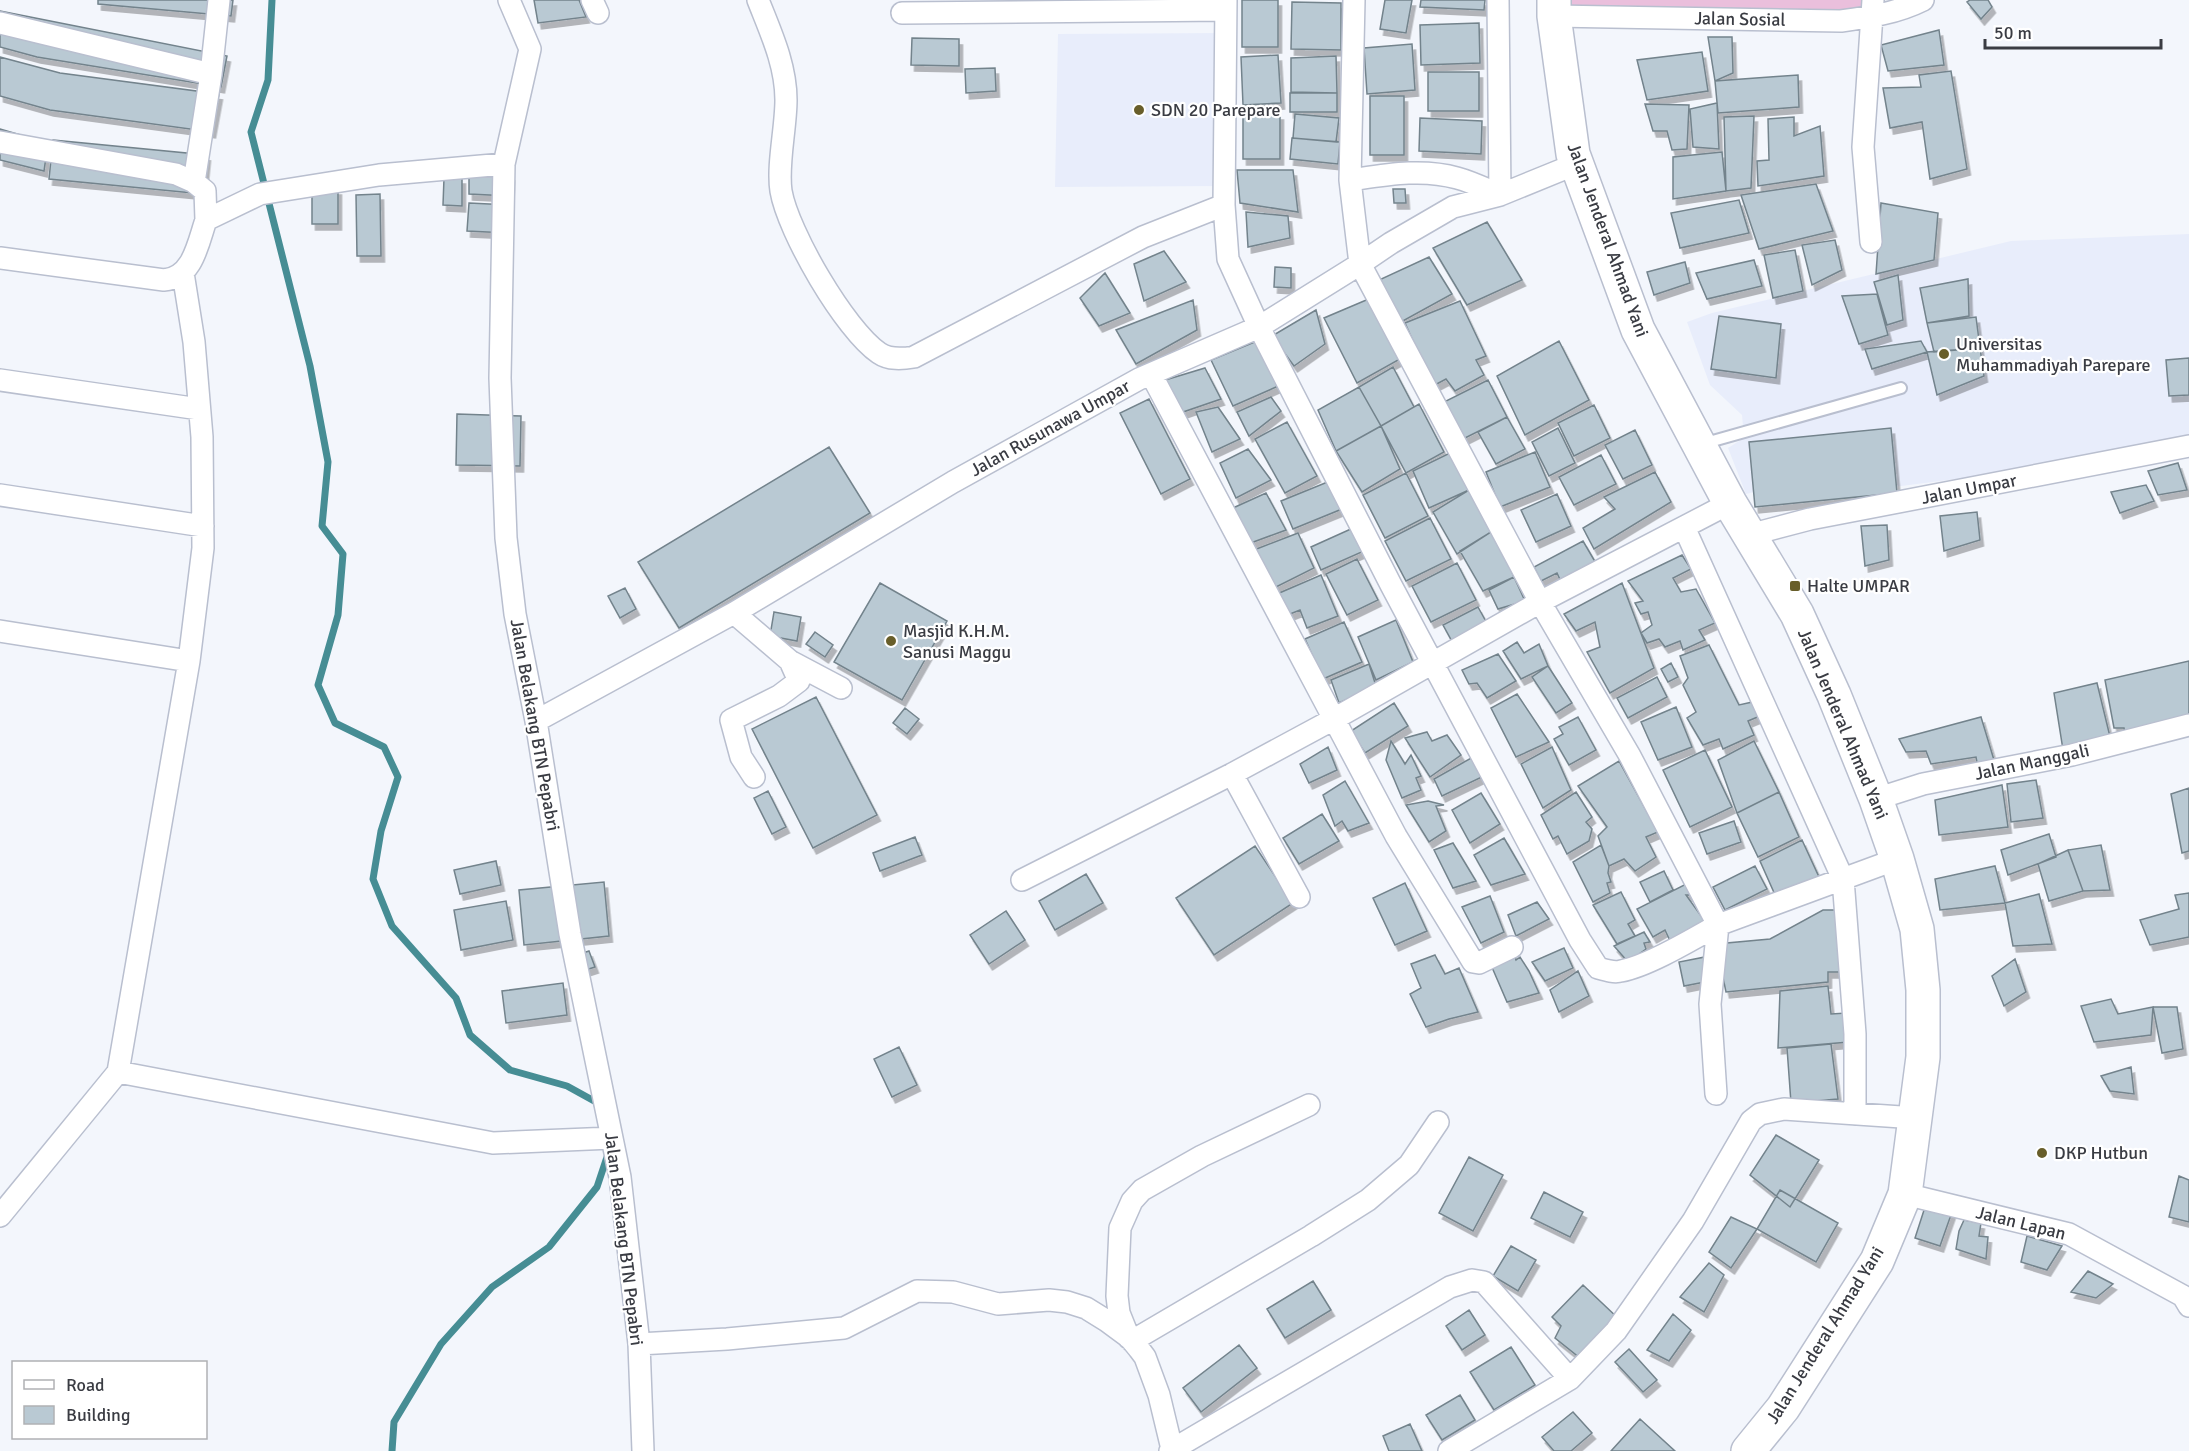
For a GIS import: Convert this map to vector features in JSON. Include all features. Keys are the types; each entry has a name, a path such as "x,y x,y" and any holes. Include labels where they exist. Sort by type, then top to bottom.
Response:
{"highway":[{"name":"Jalan Jenderal Ahmad Yani","path":"1554,8 1573,154 1638,330 1730,503 1797,614 1834,695 1876,799 1898,859 1917,929 1923,990 1923,1057 1905,1194 1877,1261 1783,1408 1748,1451"}],"street":[{"path":"194,182 211,74 219,0"},
{"name":"Jalan Belakang BTN Pepabri","path":"509,0 530,49 504,164 500,378 502,487 506,538 515,614 536,721 570,934 620,1177 639,1344 643,1451"},
{"path":"758,0 778,52 784,78 786,100 781,190 789,220 823,283 856,334 880,354 900,359 914,357 1143,237 1224,205"},
{"path":"1354,0 1350,180 1360,264 1540,602 1630,756 1718,925 1710,1004 1716,1094"},
{"path":"1350,180 1420,172 1455,177 1500,195 1498,0"},
{"name":"Jalan Sosial","path":"1554,8 1841,21 1873,8 1908,8 1923,0"},
{"path":"902,13 1226,5 1224,205 1228,259 1259,327 1432,663 1580,940 1598,968 1619,972 1641,964 1718,925 1898,859"},
{"path":"1871,242 1863,147 1873,8"},
{"path":"0,23 211,74"},
{"path":"0,142 176,174 194,182 205,191 213,217"},
{"path":"0,258 173,280 183,273 193,258 213,217 260,194 379,175 504,164"},
{"name":"Jalan Rusunawa Umpar","path":"536,721 734,613 953,482 1151,374 1259,327 1391,243 1454,207 1500,195 1576,164"},
{"path":"0,1216 118,1072 189,661 203,548 200,409 194,342 183,273"},
{"path":"1151,374 1396,836 1473,962 1479,963 1512,947"},
{"path":"0,380 200,409"},
{"name":"Jalan Umpar","path":"1749,535 1810,519 2189,446"},
{"path":"0,495 203,526"},
{"path":"1022,880 1232,774 1540,602 1730,503"},
{"path":"1684,527 1843,879 1855,1034 1854,1114"},
{"path":"734,613 790,661 841,688"},
{"path":"0,631 189,661"},
{"path":"754,777 741,757 731,720 779,696 799,681 790,661"},
{"name":"Jalan Manggali","path":"1876,799 1923,784 2072,755 2189,725"},
{"path":"1232,774 1299,897"},
{"path":"118,1072 493,1143 612,1138"},
{"path":"1309,1105 1202,1156 1142,1190 1132,1201 1120,1228 1117,1296 1119,1313 1131,1340 1144,1358 1159,1395 1171,1450 1450,1287 1472,1280 1484,1282 1570,1379"},
{"path":"1449,1451 1570,1379 1616,1331 1693,1221 1751,1121 1760,1114 1784,1109 1916,1118"},
{"path":"1131,1340 1311,1236 1368,1200 1409,1165 1438,1122"},
{"name":"Jalan Lapan","path":"1905,1194 2069,1234 2183,1296 2189,1306"},
{"path":"639,1344 728,1339 844,1328 917,1291 964,1294 998,1304 1049,1300 1067,1302 1086,1308 1131,1340"}],"lane":[{"path":"1698,445 1901,388"}],"shaded area":[{"path":"1564,0 1863,0 1863,14 1564,10"},
{"name":"SDN 20 Parepare","path":"1223,33 1219,186 1055,187 1058,34"},
{"name":"Universitas Muhammadiyah Parepare","path":"2189,234 2189,438 2010,472 1847,493 1762,490 1746,494 1728,448 1744,438 1742,415 1710,385 1687,322 1712,313 2011,241"}],"building":[{"path":"98,0 233,0 231,16 98,4"},
{"path":"534,0 579,0 586,17 538,23"},
{"path":"1242,0 1278,0 1278,47 1242,47"},
{"path":"1385,0 1412,0 1406,33 1380,29"},
{"path":"1421,0 1485,0 1484,10 1420,7"},
{"path":"1988,0 1992,7 1981,19 1967,2"},
{"path":"1292,2 1341,3 1341,50 1291,49"},
{"path":"0,11 227,56 221,87 37,57 0,47"},
{"path":"1479,23 1480,63 1421,65 1420,25"},
{"path":"1939,30 1944,65 1888,71 1881,45"},
{"path":"1708,37 1732,37 1733,73 1715,81"},
{"path":"912,38 959,39 959,66 911,65"},
{"path":"1412,44 1415,90 1367,94 1364,48"},
{"path":"1702,52 1708,91 1647,100 1637,60"},
{"path":"1278,55 1281,103 1243,105 1241,57"},
{"path":"1336,56 1337,93 1291,92 1291,58"},
{"path":"0,57 60,73 219,94 212,132 50,110 0,96"},
{"path":"995,68 996,91 966,93 965,69"},
{"path":"1951,71 1967,169 1930,179 1922,122 1890,128 1883,88 1921,87 1919,75"},
{"path":"1428,72 1479,72 1479,111 1428,111"},
{"path":"1798,75 1799,107 1718,113 1715,81"},
{"path":"1290,93 1337,93 1337,112 1290,112"},
{"path":"1370,96 1404,96 1404,155 1370,155"},
{"path":"1717,103 1719,149 1693,147 1690,109"},
{"path":"1645,104 1689,105 1687,149 1672,150 1667,131 1653,131"},
{"path":"1243,114 1280,114 1280,159 1243,159"},
{"path":"1295,114 1339,118 1336,142 1293,138"},
{"path":"1754,116 1751,188 1726,191 1724,117"},
{"path":"1794,117 1794,136 1820,126 1824,176 1758,186 1757,161 1769,160 1768,119"},
{"path":"1420,118 1482,121 1481,154 1419,151"},
{"path":"0,129 48,143 44,171 0,160"},
{"path":"1292,138 1340,142 1338,164 1290,159"},
{"path":"53,140 207,155 203,194 49,179"},
{"path":"1722,152 1726,191 1673,199 1673,157"},
{"path":"1237,170 1293,170 1298,212 1240,203"},
{"path":"469,173 511,175 510,196 469,194"},
{"path":"444,178 462,178 462,206 443,205"},
{"path":"1816,184 1833,231 1759,249 1741,195"},
{"path":"312,189 338,189 338,224 312,224"},
{"path":"1393,189 1405,189 1406,203 1394,203"},
{"path":"380,194 381,256 357,256 356,195"},
{"path":"1739,200 1749,233 1680,248 1671,213"},
{"path":"469,203 510,205 508,233 467,231"},
{"path":"1881,203 1938,213 1934,260 1876,274"},
{"path":"1246,212 1288,216 1290,238 1248,247"},
{"path":"1487,222 1522,280 1467,305 1433,248"},
{"path":"1835,240 1842,270 1812,285 1802,245"},
{"path":"1795,250 1803,291 1773,298 1764,255"},
{"path":"1164,251 1186,282 1144,301 1134,264"},
{"path":"1429,257 1452,294 1401,322 1379,280"},
{"path":"1754,260 1762,286 1707,299 1696,273"},
{"path":"1685,262 1690,283 1654,295 1647,272"},
{"path":"1275,267 1291,268 1291,288 1274,287"},
{"path":"1105,273 1130,313 1099,326 1080,298"},
{"path":"1898,275 1903,320 1887,325 1874,282"},
{"path":"1968,279 1969,316 1927,323 1920,288"},
{"path":"1877,294 1888,335 1859,344 1842,296"},
{"path":"1371,298 1400,359 1357,383 1324,318"},
{"path":"1193,300 1197,330 1136,364 1116,330"},
{"path":"1460,301 1486,356 1476,360 1484,375 1455,391 1446,379 1433,386 1405,323"},
{"path":"1316,310 1325,344 1294,366 1272,336"},
{"path":"1719,316 1781,324 1776,378 1711,369"},
{"path":"1976,317 1980,348 1934,352 1927,323"},
{"path":"1257,341 1283,384 1233,406 1211,360"},
{"path":"1559,341 1589,400 1525,435 1497,376"},
{"path":"1921,341 1927,352 1872,369 1865,349"},
{"path":"1980,348 1984,376 1937,395 1927,352"},
{"path":"2189,358 2189,395 2169,396 2166,360"},
{"path":"1393,367 1414,407 1381,426 1359,387"},
{"path":"1205,368 1221,399 1183,412 1162,381"},
{"path":"1488,380 1507,417 1461,440 1442,403"},
{"path":"1359,387 1381,426 1336,451 1318,410"},
{"path":"1271,397 1281,411 1249,436 1237,412"},
{"path":"1149,399 1190,479 1161,494 1120,413"},
{"path":"1419,404 1444,452 1406,473 1381,426"},
{"path":"1594,405 1610,438 1574,456 1558,423"},
{"path":"1218,407 1240,439 1212,452 1196,412"},
{"path":"457,414 521,416 520,466 456,465"},
{"path":"1507,417 1525,449 1496,464 1478,432"},
{"path":"1287,422 1317,476 1285,493 1255,439"},
{"path":"1381,426 1400,469 1362,492 1336,451"},
{"path":"1558,428 1575,463 1549,476 1532,442"},
{"path":"1891,428 1897,493 1755,507 1749,442"},
{"path":"1635,430 1652,465 1623,479 1605,445"},
{"path":"829,447 870,513 679,628 638,562"},
{"path":"1248,449 1271,480 1236,498 1220,463"},
{"path":"1452,452 1469,490 1429,508 1413,471"},
{"path":"1535,452 1550,487 1500,507 1486,472"},
{"path":"1601,455 1616,484 1574,505 1559,477"},
{"path":"2178,463 2187,490 2158,495 2148,471"},
{"path":"1655,472 1671,502 1594,549 1583,528 1615,509 1604,497"},
{"path":"1406,473 1428,516 1385,538 1363,495"},
{"path":"1330,481 1342,509 1293,529 1281,501"},
{"path":"2146,485 2154,501 2120,513 2111,492"},
{"path":"1469,490 1494,530 1457,554 1433,512"},
{"path":"1266,493 1286,530 1248,544 1233,508"},
{"path":"1557,494 1571,526 1536,542 1521,510"},
{"path":"1977,512 1980,540 1944,551 1940,516"},
{"path":"1430,518 1451,559 1406,581 1385,541"},
{"path":"1887,525 1889,560 1865,566 1861,526"},
{"path":"1353,528 1364,551 1321,570 1311,547"},
{"path":"1494,530 1514,577 1483,591 1460,551"},
{"path":"1298,533 1314,568 1272,589 1254,550"},
{"path":"1583,541 1597,565 1562,584 1557,573 1541,581 1534,567"},
{"path":"1682,555 1691,569 1673,578 1681,592 1696,589 1715,623 1699,630 1705,640 1683,650 1680,641 1665,647 1659,639 1647,643 1641,633 1652,625 1648,612 1641,614 1635,603 1643,601 1628,581"},
{"path":"1357,559 1378,600 1347,615 1326,574"},
{"path":"1457,563 1476,600 1431,622 1412,586"},
{"path":"1321,575 1338,616 1307,628 1300,610 1285,616 1277,594"},
{"path":"1514,577 1525,601 1498,609 1489,590"},
{"name":"Masjid K.H.M. Sanusi Maggu","path":"880,583 947,621 902,700 834,662"},
{"path":"1622,583 1654,668 1610,693 1587,652 1600,647 1595,622 1576,631 1564,614"},
{"path":"625,588 636,609 620,618 608,596"},
{"path":"1478,607 1489,627 1454,645 1443,625"},
{"path":"774,612 801,617 797,641 770,636"},
{"path":"1396,620 1413,662 1376,680 1358,637"},
{"path":"1344,622 1362,662 1323,679 1305,639"},
{"path":"815,632 833,645 825,657 806,644"},
{"path":"1517,642 1524,653 1539,644 1548,666 1521,679 1503,651"},
{"path":"1709,645 1739,705 1757,701 1760,716 1748,721 1754,735 1723,749 1719,739 1703,745 1687,718 1696,712 1683,685 1688,678 1680,656"},
{"path":"1498,654 1516,681 1487,698 1477,683 1469,684 1462,670"},
{"path":"2189,661 2189,725 2126,741 2124,728 2114,728 2105,680"},
{"path":"1671,663 1678,677 1668,682 1661,669"},
{"path":"1369,664 1376,686 1339,703 1331,680"},
{"path":"1548,666 1572,703 1556,713 1532,677"},
{"path":"1657,677 1667,697 1628,718 1617,698"},
{"path":"2097,683 2112,745 2064,756 2054,693"},
{"path":"1517,694 1549,742 1516,757 1491,708"},
{"path":"816,697 877,815 813,848 752,729"},
{"path":"1394,703 1408,726 1365,753 1351,731"},
{"path":"1676,707 1692,747 1658,760 1641,722"},
{"path":"905,708 919,719 907,734 893,723"},
{"path":"1578,717 1596,750 1569,765 1554,739 1563,734 1559,727"},
{"path":"1981,717 1997,770 1979,773 1976,757 1931,764 1926,751 1906,752 1899,739"},
{"path":"1427,732 1432,741 1447,735 1461,755 1430,777 1405,738"},
{"path":"1391,741 1405,764 1411,755 1421,776 1416,778 1421,790 1402,798 1386,760"},
{"path":"1754,741 1779,792 1737,813 1718,760"},
{"path":"1328,747 1337,770 1309,783 1300,764"},
{"path":"1552,747 1571,790 1543,808 1521,764"},
{"path":"1705,750 1732,807 1690,827 1663,770"},
{"path":"1473,757 1484,776 1442,796 1434,779"},
{"path":"1619,761 1658,832 1646,837 1656,857 1635,871 1624,859 1609,866 1598,836 1607,827 1578,786"},
{"path":"2036,780 2043,818 2011,822 2007,784"},
{"path":"1345,781 1369,823 1348,831 1342,821 1335,826 1323,795"},
{"path":"2002,785 2008,827 1939,835 1935,800"},
{"path":"2189,788 2189,851 2182,853 2171,794"},
{"path":"768,791 786,827 772,834 754,798"},
{"path":"1576,792 1592,817 1586,822 1592,829 1589,841 1567,854 1558,836 1553,839 1541,815"},
{"path":"1779,792 1799,837 1758,857 1737,813"},
{"path":"1481,793 1500,824 1470,843 1452,810"},
{"path":"1428,801 1444,805 1436,806 1446,831 1429,842 1406,805"},
{"path":"1322,814 1339,841 1299,864 1283,838"},
{"path":"1734,821 1741,842 1707,854 1699,833"},
{"path":"2049,834 2056,857 2008,875 2001,850"},
{"path":"915,837 922,855 880,871 873,853"},
{"path":"1504,838 1525,874 1491,885 1474,855"},
{"path":"1802,840 1819,877 1776,897 1760,861"},
{"path":"1453,843 1476,881 1453,888 1434,850"},
{"path":"1601,845 1609,866 1608,873 1611,882 1607,883 1610,893 1593,902 1573,862"},
{"path":"2101,845 2110,890 2083,891 2068,850"},
{"path":"1255,846 1293,903 1214,955 1176,898"},
{"path":"2068,850 2083,891 2049,901 2038,864"},
{"path":"496,861 501,885 460,894 454,870"},
{"path":"1755,866 1767,889 1725,910 1713,887"},
{"path":"1995,866 2005,903 1940,910 1935,879"},
{"path":"1664,871 1673,890 1650,902 1640,882"},
{"path":"1086,874 1103,903 1055,930 1039,901"},
{"path":"604,882 609,936 524,945 519,890"},
{"path":"1690,882 1693,895 1686,895 1707,924 1671,943 1665,930 1653,937 1637,909"},
{"path":"1405,883 1427,931 1395,945 1373,898"},
{"path":"1621,892 1635,920 1628,924 1635,936 1617,944 1593,905"},
{"path":"2189,893 2189,937 2150,945 2140,920 2179,909 2175,895"},
{"path":"2039,894 2052,944 2013,946 2005,903"},
{"path":"1490,896 1504,932 1481,943 1462,907"},
{"path":"506,901 513,940 461,950 454,910"},
{"path":"1537,902 1549,919 1516,936 1508,915"},
{"path":"1823,910 1837,910 1843,972 1828,972 1828,982 1726,992 1716,944 1770,939"},
{"path":"1006,911 1025,940 989,964 970,935"},
{"path":"1644,932 1650,942 1644,943 1646,949 1628,962 1614,946"},
{"path":"1512,947 1516,960 1520,957 1539,993 1507,1002 1491,965"},
{"path":"1564,948 1573,968 1545,981 1532,962"},
{"path":"589,951 595,967 570,975 565,959"},
{"path":"1435,955 1445,974 1459,968 1478,1012 1426,1027 1410,994 1421,988 1411,964"},
{"path":"1705,957 1710,981 1684,986 1679,962"},
{"path":"2015,959 2026,992 2004,1006 1992,976"},
{"path":"1578,971 1589,996 1559,1012 1550,990"},
{"path":"563,983 567,1015 506,1023 502,991"},
{"path":"1828,986 1831,1014 1847,1013 1849,1042 1778,1048 1780,991"},
{"path":"2111,999 2118,1014 2153,1007 2151,1035 2094,1042 2081,1006"},
{"path":"2153,1007 2177,1007 2183,1049 2162,1053"},
{"path":"1831,1044 1838,1099 1791,1103 1787,1048"},
{"path":"899,1047 917,1085 892,1097 874,1059"},
{"path":"2131,1067 2134,1094 2110,1091 2101,1076"},
{"path":"1776,1135 1819,1160 1790,1207 1750,1175"},
{"path":"1469,1157 1503,1175 1473,1231 1439,1213"},
{"path":"2179,1176 2189,1180 2189,1222 2169,1217"},
{"path":"1780,1190 1838,1223 1816,1262 1757,1229"},
{"path":"1544,1192 1583,1212 1570,1237 1531,1218"},
{"path":"1926,1204 1952,1212 1940,1246 1915,1238"},
{"path":"1731,1217 1757,1229 1731,1268 1709,1252"},
{"path":"1964,1220 1981,1223 1979,1236 1988,1237 1986,1259 1956,1249 1959,1231"},
{"path":"2027,1236 2062,1246 2047,1270 2021,1262"},
{"path":"1511,1246 1536,1260 1518,1291 1493,1276"},
{"path":"1709,1263 1724,1275 1704,1312 1680,1297"},
{"path":"2088,1271 2113,1284 2096,1298 2071,1292"},
{"path":"1313,1281 1331,1310 1285,1338 1267,1309"},
{"path":"1583,1285 1621,1321 1580,1358 1555,1338 1561,1326 1552,1317"},
{"path":"1469,1310 1485,1335 1462,1350 1446,1326"},
{"path":"1673,1314 1691,1330 1669,1361 1647,1350"},
{"path":"1239,1345 1257,1368 1201,1412 1183,1388"},
{"path":"1511,1347 1535,1385 1494,1410 1470,1372"},
{"path":"1629,1349 1657,1380 1643,1392 1615,1362"},
{"path":"1460,1395 1475,1420 1442,1440 1426,1415"},
{"path":"1573,1412 1592,1433 1571,1451 1554,1451 1542,1437"},
{"path":"1640,1419 1675,1451 1611,1451"},
{"path":"1410,1424 1422,1451 1389,1451 1383,1436"}],"waterway":[{"path":"272,0 268,80 251,132 310,366 328,462 322,526 343,554 338,615 318,685 335,723 384,747 398,777 381,831 373,879 392,926 456,998 470,1035 510,1070 567,1086 596,1102 598,1108"},
{"path":"392,1451 394,1422 441,1344 492,1287 549,1247 597,1187 608,1154"}],"place":[{"name":"SDN 20 Parepare","path":"1139,110"},
{"name":"Universitas Muhammadiyah Parepare","path":"1944,354"},
{"name":"Halte UMPAR","path":"1795,586"},
{"name":"Masjid K.H.M. Sanusi Maggu","path":"891,641"},
{"name":"DKP Hutbun","path":"2042,1153"}]}
